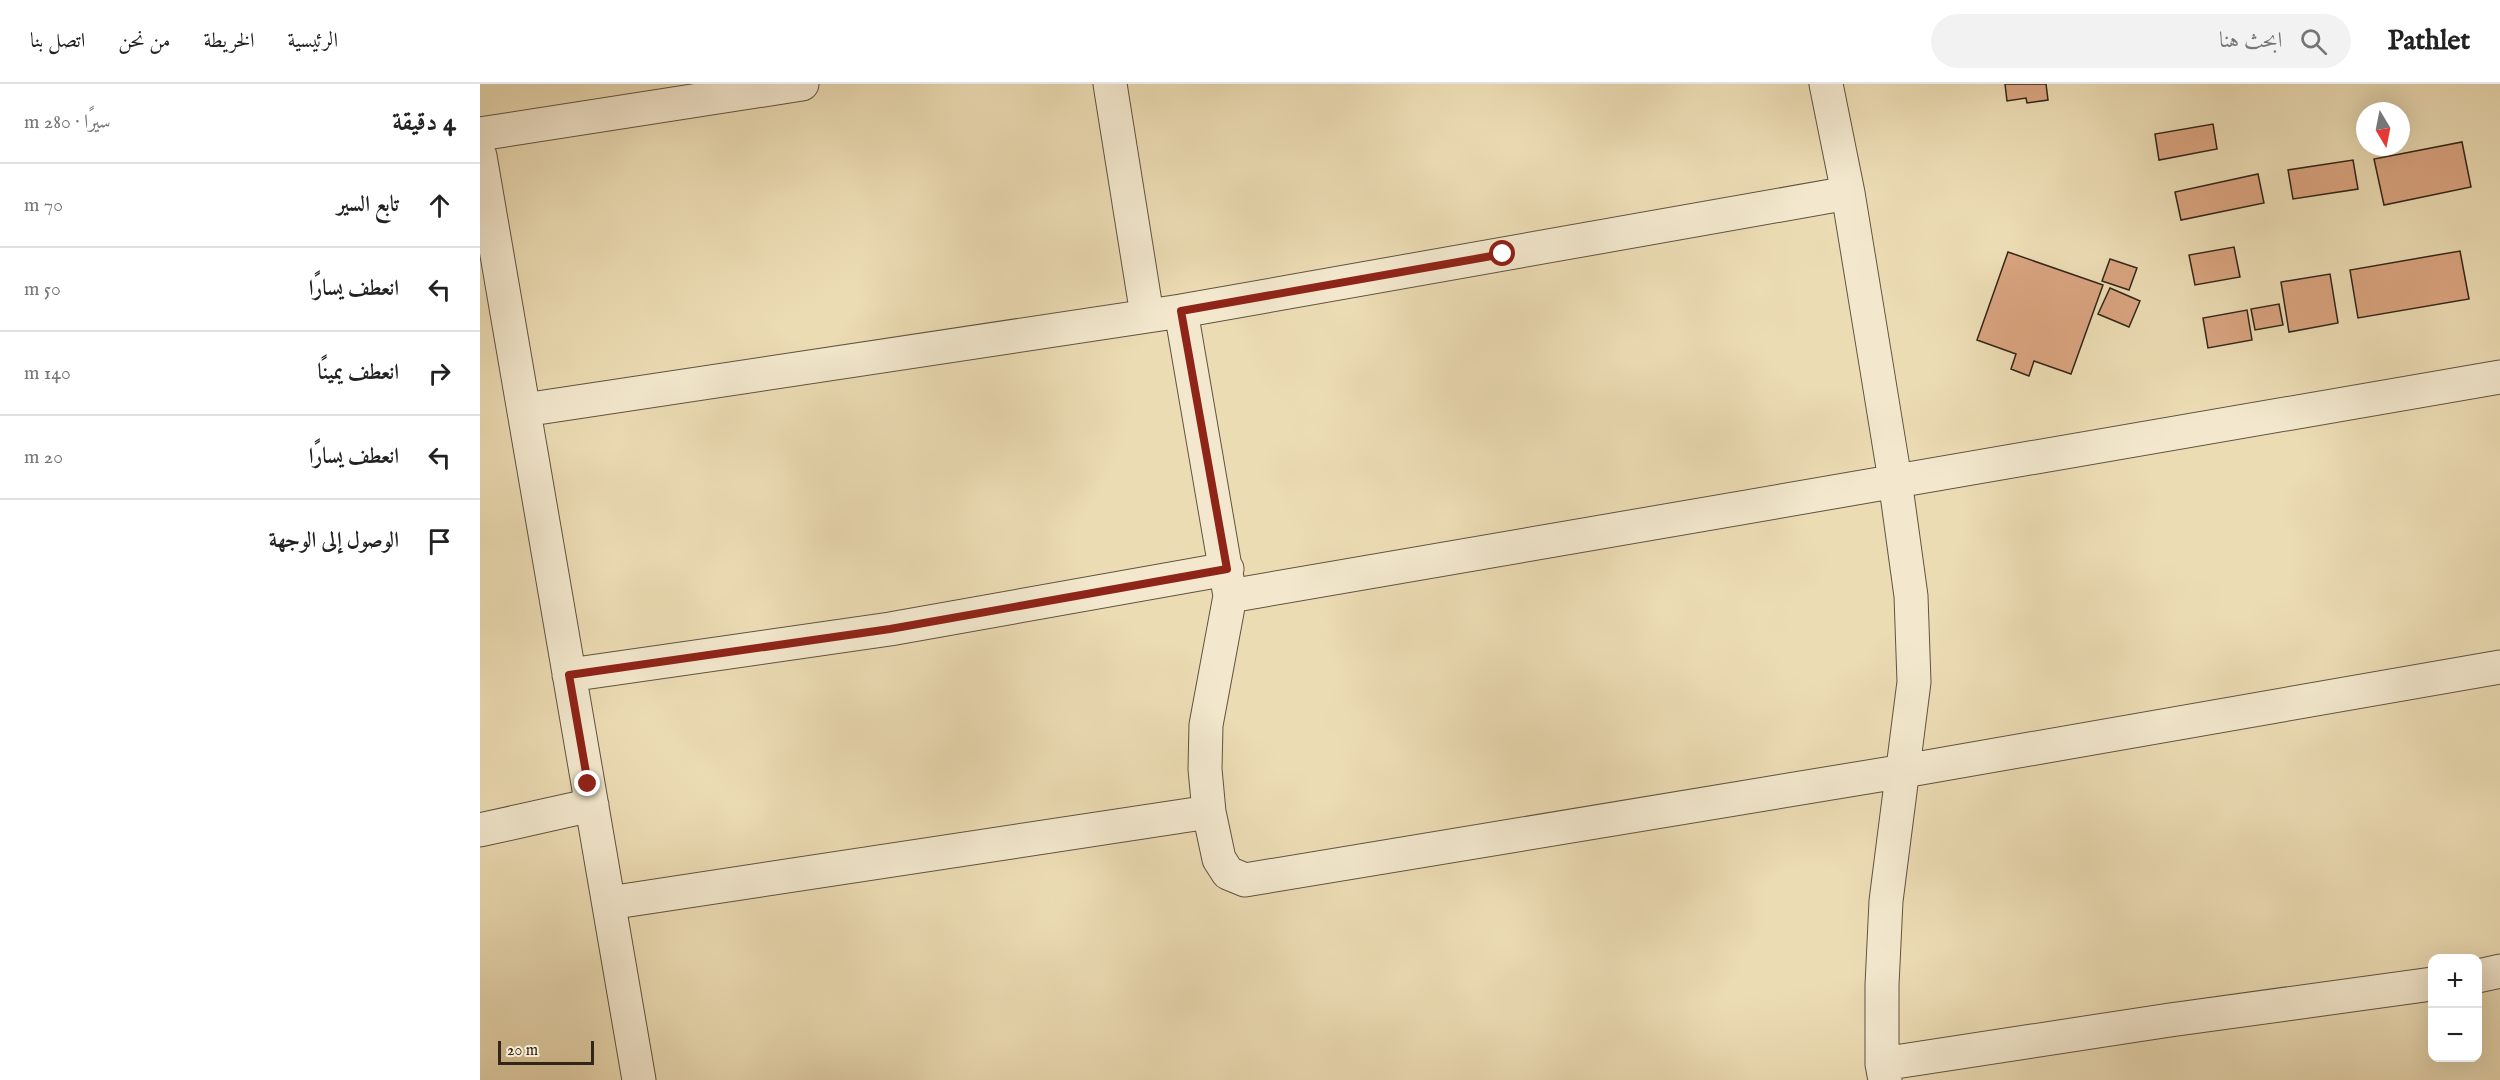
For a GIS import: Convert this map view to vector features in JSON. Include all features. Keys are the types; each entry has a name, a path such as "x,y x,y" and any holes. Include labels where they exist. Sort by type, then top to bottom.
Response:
{"street":[{"path":"480,134 802,84"},
{"path":"1110,84 1147,315"},
{"path":"1826,84 1848,193 1895,480 1911,596 1914,682 1886,901 1882,985 1883,1072 2170,1020 2428,985"},
{"path":"480,156 639,1080"},
{"path":"524,410 1181,311 1848,193"},
{"path":"1181,311 1229,583 1206,725 1205,769 1209,812 1219,859 1228,873 1245,880 1904,771 2500,667"},
{"path":"569,675 1229,583 1895,480 2500,377"},
{"path":"480,830 592,806"},
{"path":"609,903 1209,812"},
{"path":"2482,975 2500,971"}],"building":[{"path":"2005,84 2046,84 2048,100 2027,103 2026,98 2007,101"},
{"path":"2213,124 2217,149 2159,160 2155,134"},
{"path":"2462,142 2471,187 2384,205 2374,159 2410,156 2410,152"},
{"path":"2353,160 2358,189 2293,199 2288,170"},
{"path":"2258,174 2264,203 2181,220 2175,192"},
{"path":"2234,247 2240,277 2195,285 2189,255"},
{"path":"2460,251 2469,299 2358,318 2350,270"},
{"path":"2008,252 2103,285 2071,374 2034,361 2029,376 2011,369 2016,354 1977,340"},
{"path":"2110,259 2137,268 2129,290 2102,281"},
{"path":"2330,274 2338,323 2289,332 2281,282"},
{"path":"2110,288 2140,301 2129,327 2098,314"},
{"path":"2279,304 2283,325 2255,330 2251,309"},
{"path":"2247,310 2252,340 2208,348 2203,318"}],"route":[{"path":"588,784 569,675 890,629 1227,569 1181,311 1503,254"}]}
